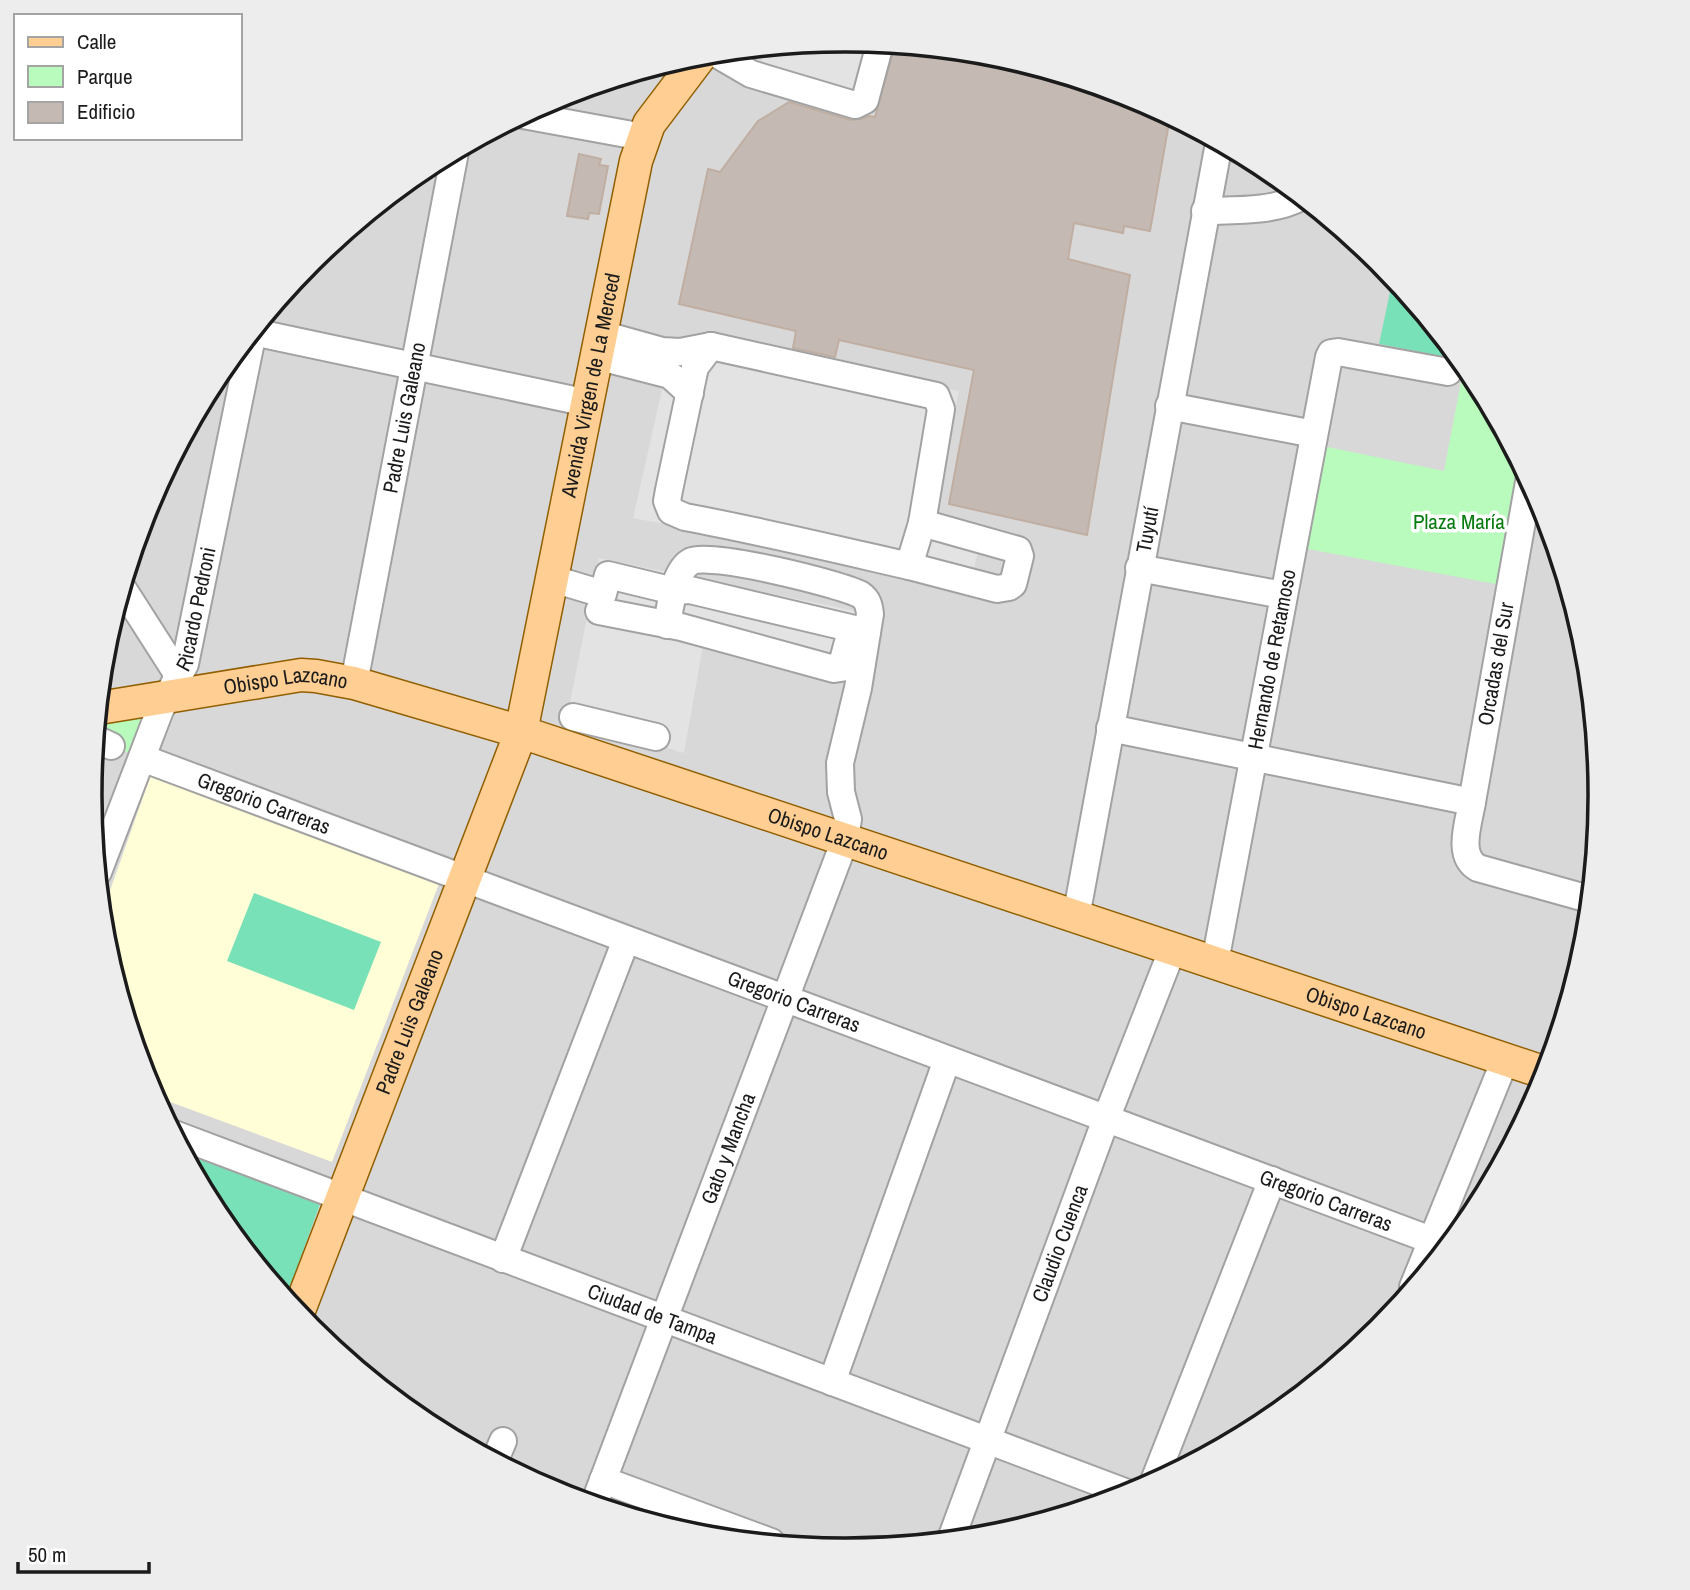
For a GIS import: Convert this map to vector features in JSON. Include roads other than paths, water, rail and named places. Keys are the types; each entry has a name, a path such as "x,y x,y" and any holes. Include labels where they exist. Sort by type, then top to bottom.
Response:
{"main road":[{"name":"Avenida Virgen de La Merced","path":"521,733 636,161 649,124 690,69"},
{"name":"Obispo Lazcano","path":"108,706 177,688 301,675 354,683 521,733 1535,1069"},
{"name":"Padre Luis Galeano","path":"302,1301 521,733"}],"street":[{"path":"730,62 762,78 855,105 864,100 877,53"},
{"path":"541,118 643,137"},
{"name":"Tuyutí","path":"1076,917 1217,153"},
{"name":"Padre Luis Galeano","path":"354,683 452,165"},
{"path":"1205,212 1254,209 1290,201"},
{"path":"263,334 588,403"},
{"path":"599,345 680,352 711,346 936,396 941,410 922,523 909,566"},
{"path":"599,345 670,375 690,393"},
{"path":"711,346 695,367 667,501 671,512 790,537 997,589 1013,584 1020,556 1018,550 922,523"},
{"name":"Hernando de Retamoso","path":"1215,962 1329,356 1338,352 1448,372"},
{"name":"Ricardo Pedroni","path":"105,854 142,758 177,688 185,664 249,353"},
{"path":"1169,406 1314,434"},
{"name":"Orcadas del Sur","path":"1526,500 1465,846 1470,863 1478,867 1580,897"},
{"path":"781,572 790,537"},
{"path":"599,611 667,625 835,669 841,668 859,630 870,614 869,604 862,596 825,583 744,564 694,560 681,572 667,625"},
{"path":"1139,568 1283,595"},
{"path":"553,579 603,594 608,575 674,591 690,590 859,630"},
{"path":"129,600 177,688"},
{"name":"Gato y Mancha","path":"598,1492 845,840 848,819 841,792 839,763 858,688 859,630"},
{"path":"573,717 656,737"},
{"path":"1110,728 1472,802"},
{"name":"Gregorio Carreras","path":"142,758 1437,1243"},
{"path":"810,828 829,818 841,792"},
{"path":"503,1259 626,940"},
{"name":"Claudio Cuenca","path":"955,1529 1172,948"},
{"path":"832,1382 947,1060"},
{"path":"1439,1240 1505,1060"},
{"name":"Ciudad de Tampa","path":"187,1138 1114,1487"},
{"path":"1160,1467 1272,1180"},
{"path":"598,1492 712,1525"}],"park label":[{"name":"Plaza María","path":"1459,522"}]}
